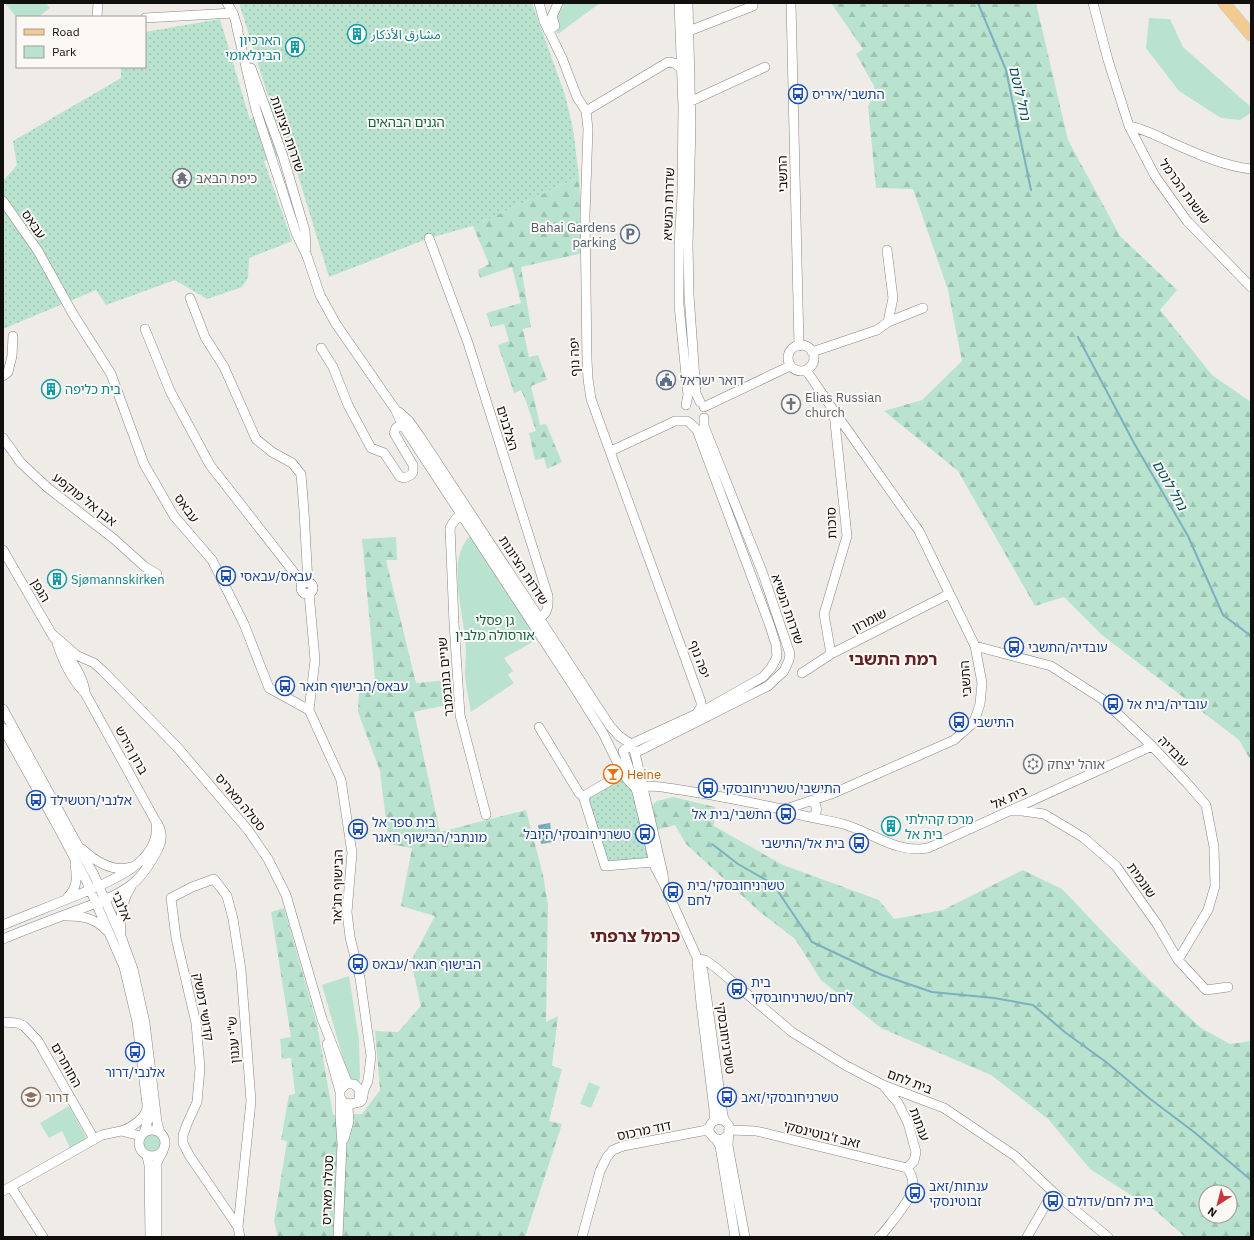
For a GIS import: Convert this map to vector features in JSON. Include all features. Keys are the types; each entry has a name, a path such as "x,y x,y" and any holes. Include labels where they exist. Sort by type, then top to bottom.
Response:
{"main road":[{"path":"1224,3 1251,35"}],"street":[{"path":"97,16 98,3"},
{"name":"שדרות הציונות","path":"227,3 232,13 283,156 305,230 307,256 320,295 330,314 395,409 402,424 462,517 610,726 619,736 631,744"},
{"name":"יפה נוף","path":"539,3 548,30 562,58 577,97 586,112 588,129 585,215 588,379 594,409 611,451 702,702"},
{"path":"548,30 555,26 552,17 558,3"},
{"name":"שדרות הנשיא","path":"679,3 683,108 682,195 679,245 679,305 688,395 684,408"},
{"name":"שדרות הנשיא","path":"688,3 691,101 689,294 696,393 702,405"},
{"name":"התשבי","path":"792,3 799,346"},
{"name":"שושנת הכרמל","path":"1093,3 1108,60 1129,126 1155,176 1187,221 1251,287"},
{"path":"689,31 752,6"},
{"path":"146,18 232,13"},
{"path":"586,112 668,62 674,63 681,68"},
{"path":"683,108 691,101 765,67"},
{"path":"691,124 702,96"},
{"path":"1129,126 1151,132 1198,154 1223,163 1251,169"},
{"name":"עבאס","path":"3,201 38,251 73,314 111,374 144,464 174,516 212,560 244,624 269,688 309,710"},
{"name":"הצלבנים","path":"429,238 468,343 548,596 547,610 536,621"},
{"path":"887,250 893,298 888,322"},
{"path":"190,298 205,337 224,366 256,439 272,452 292,463 300,474 304,511 306,583"},
{"path":"812,352 877,330 888,322 923,308"},
{"path":"145,329 170,391 210,465 306,583 312,585 313,589 309,594 315,660 309,710"},
{"path":"3,376 8,372 12,356 13,336"},
{"path":"794,347 806,347 812,352 812,364 806,370 796,370 790,366 788,357 789,353 794,347"},
{"path":"320,348 334,367 348,405 371,448 384,453 400,477 404,478 411,475 414,469 394,433 396,428 402,424"},
{"path":"702,405 790,366"},
{"name":"התשבי","path":"639,786 661,787 782,809 834,793 954,740 963,734 976,719 980,704 982,683 975,646 919,531 806,370"},
{"path":"611,451 675,421 698,423 704,418 706,412 702,405 691,401 675,421"},
{"path":"684,408 684,416 689,422"},
{"name":"שדרות הציונות","path":"395,409 409,421 470,512 602,734"},
{"name":"סוכות","path":"831,654 824,614 847,536 834,411"},
{"name":"שדרות הנשיא","path":"636,753 768,686 784,671 788,664 790,654 763,574 704,426 704,418"},
{"name":"שדרות הנשיא","path":"623,751 631,744 712,706 768,673 777,657 770,626 748,563 697,430 689,422"},
{"name":"אבן אל מוקפע","path":"3,438 21,463 48,488 114,539 145,567 157,574"},
{"name":"שניים בנובמבר","path":"470,512 462,517 450,535 454,623 460,714 486,815"},
{"name":"הגפן","path":"3,550 70,666"},
{"name":"שומרון","path":"802,673 831,654 949,594"},
{"name":"סטלה מאריס","path":"51,633 76,654 92,662 113,680 178,748 259,844 278,877 286,895 322,1019 348,1084"},
{"name":"עובדיה","path":"975,646 1051,666 1102,699 1152,746 1206,805 1214,847 1215,886 1208,910 1178,960"},
{"path":"70,666 92,662"},
{"path":"82,680 83,669 92,662"},
{"name":"ברון הירש","path":"70,666 82,680 85,693"},
{"name":"ברון הירש","path":"3,938 100,901 132,884 143,873 158,848 162,835 161,829 85,693 76,682 70,666"},
{"path":"697,713 702,702 708,706 712,706"},
{"name":"אלנבי","path":"3,709 76,844 95,888 109,933 124,967 137,1022 147,1104 148,1120 142,1134"},
{"name":"הבישוף חג'אר","path":"309,710 341,780 352,853 347,912 350,937 360,978 371,1056 369,1078 362,1100 352,1104"},
{"path":"539,727 579,793 584,797 584,802 605,866 656,859"},
{"name":"אלנבי","path":"3,728 72,853 95,888"},
{"path":"602,734 623,751 636,753"},
{"name":"טשרניחובסקי","path":"602,734 627,779 639,786 646,803 657,872 664,884 703,970 723,1116 729,1126 729,1132"},
{"name":"טשרניחובסקי","path":"631,744 636,753 641,771 639,786 656,859"},
{"path":"641,771 644,758 653,744"},
{"name":"בית אל","path":"782,809 854,828 895,846 915,849 928,848 1152,746"},
{"path":"623,751 639,786"},
{"path":"584,797 620,775 622,770"},
{"path":"646,803 652,792 661,787"},
{"path":"808,802 815,805 816,809 815,814 807,816 802,809 808,802"},
{"name":"שונמית","path":"1009,811 1044,814 1084,838 1116,866 1157,924 1178,960 1206,990 1228,987"},
{"path":"3,925 95,888 121,875 143,858 152,846 156,831 155,820"},
{"path":"76,844 90,856 106,866 123,869 134,866"},
{"path":"63,901 72,893 75,887 76,871 72,853"},
{"name":"ש\"י עגנון","path":"192,887 214,879 227,896 233,919 241,970 251,1101 238,1227"},
{"path":"122,939 120,924 123,905 132,884"},
{"name":"קדושי דמשק","path":"183,1143 184,1130 197,1102 200,1068 196,1022 176,938 171,898 192,887"},
{"name":"אלנבי","path":"100,901 122,939 133,969 145,1023 153,1092 160,1133"},
{"path":"64,915 81,916 94,920 109,933"},
{"name":"טשרניחובסקי","path":"697,959 697,971 714,1110 710,1131 720,1146 735,1237"},
{"name":"בית לחם","path":"697,959 705,960 715,967 792,1032 849,1068 883,1085 944,1108 1015,1156 1053,1192 1108,1237"},
{"name":"סטלה מאריס","path":"322,1019 328,1051 340,1095 342,1144 338,1237"},
{"name":"החותרים","path":"3,1022 17,1023 24,1026 38,1041 94,1140"},
{"name":"הבישוף חג'אר","path":"358,1088 363,1075 367,1023"},
{"path":"354,1084 358,1088 360,1097 352,1104 344,1102 340,1095 344,1086 354,1084"},
{"name":"ענתות","path":"883,1085 898,1104 908,1123 916,1152 914,1161 907,1168"},
{"path":"43,1237 7,1189 102,1135 121,1131 127,1128 142,1118 147,1111 147,1104"},
{"name":"סטלה מאריס","path":"342,1144 348,1126 348,1108 352,1104"},
{"path":"725,1121 720,1119 710,1131 725,1139 729,1132"},
{"path":"121,1131 142,1134 153,1130 160,1133 165,1139 164,1148 157,1156 147,1156 142,1152 139,1147 139,1141 142,1134"},
{"name":"דוד מרכוס","path":"582,1237 600,1171 607,1157 613,1150 623,1146 710,1131"},
{"name":"זאב ז'בוטינסקי","path":"729,1132 756,1131 907,1168"},
{"path":"729,1132 728,1146 745,1237"},
{"path":"157,1237 156,1175 158,1160 166,1143 183,1143 189,1155 238,1227 240,1237"},
{"path":"147,1156 149,1165 150,1237"},
{"path":"881,1236 909,1200 913,1185 911,1174 907,1168"},
{"path":"1027,1237 1053,1192"}],"green space":[{"path":"5,3 46,3 50,8 39,16 16,17"},
{"name":"הגנים הבהאים","path":"239,3 532,3 565,95 573,129 579,177 473,226 429,238 329,277 291,152 264,161 292,241 249,258 248,278 242,287 207,299 175,280 106,305 96,290 3,329 3,181 17,165 13,141 121,78 121,68 146,68 146,32 220,19 250,120 270,102"},
{"path":"561,3 600,3 558,34 553,25"},
{"path":"831,3 1036,3 1068,140 1120,236 1177,290 1160,310 1212,375 1251,402 1251,761 1239,740 1102,635 1064,597 1035,606 958,471 884,411 922,400 962,361 948,290 913,189 876,188 868,106 875,96 874,86 856,54 863,49"},
{"path":"1149,18 1170,19 1183,47 1251,107 1251,113 1240,120 1221,118 1179,91 1146,48"},
{"path":"579,177 583,253 521,267 531,327 523,329 529,357 538,355 547,380 531,386 540,425 546,424 562,462 547,469 544,458 535,460 529,433 536,431 521,390 514,393 498,345 509,341 504,324 491,327 486,313 521,303 512,267 480,278 478,270 489,264 473,226"},
{"name":"גן פסלי אורסולה מלבין","path":"471,535 540,638 504,658 513,671 508,675 514,683 471,712 465,676 466,644 459,599 458,570 459,556 463,545"},
{"path":"396,537 397,560 386,560 416,683 448,680 451,704 414,712 440,832 526,810 543,875 548,905 546,1022 558,1016 552,1066 562,1069 549,1121 562,1124 525,1237 278,1237 274,1221 287,1141 281,1140 289,1095 295,1094 291,1058 282,1059 280,1039 291,1037 271,912 284,908 317,1024 333,1115 362,1114 380,1090 375,1031 398,1032 421,1006 411,961 435,916 401,906 412,848 389,844 380,771 358,712 359,691 376,690 362,539"},
{"path":"623,777 633,791 649,860 608,863 587,797"},
{"path":"673,797 715,807 714,826 783,865 879,900 894,919 943,910 1023,870 1062,889 1144,975 1201,1028 1230,1044 1251,1041 1251,1237 1185,1237 1156,1211 1090,1169 1048,1119 991,1075 881,1028 821,980 795,939 760,912 686,844 675,825 657,830 650,807 657,801"},
{"path":"349,976 359,1040 360,1077 359,1082 354,1085 349,1079 322,985"},
{"path":"589,1082 600,1087 591,1108 580,1104"},
{"path":"69,1106 87,1139 70,1148 62,1131 49,1138 40,1123"},
{"path":"148,1134 156,1134 161,1139 159,1150 156,1152 148,1152 143,1147 143,1139"}],"water":[{"path":"550,823 553,842 541,844 538,825"}],"waterway":[{"name":"נחל לוטם","path":"978,3 1006,70 1031,190"},
{"name":"נחל לוטם","path":"1078,337 1134,443 1188,536 1223,615 1251,636"},
{"path":"712,844 738,864 773,884 812,942 882,975 932,992 994,998 1033,1005 1066,1033 1106,1062 1149,1098 1194,1132 1251,1180"}],"place":[{"name":"مشارق الأذكار","path":"357,34"},
{"name":"הארכיון הבינלאומי","path":"295,47"},
{"name":"התשבי/איריס","path":"798,94"},
{"name":"כיפת הבאב","path":"182,178"},
{"name":"Bahai Gardens parking","path":"630,234"},
{"name":"דואר ישראל","path":"666,380"},
{"name":"בית כליפה","path":"51,389"},
{"name":"Elias Russian church","path":"791,404"},
{"name":"עבאס/עבאסי","path":"226,576"},
{"name":"Sjømannskirken","path":"57,579"},
{"name":"עובדיה/התשבי","path":"1014,647"},
{"name":"עבאס/הבישוף חגאר","path":"285,686"},
{"name":"עובדיה/בית אל","path":"1113,704"},
{"name":"התישבי","path":"959,722"},
{"name":"אוהל יצחק","path":"1033,764"},
{"name":"Heine","path":"613,774"},
{"name":"התישבי/טשרניחובסקי","path":"708,788"},
{"name":"אלנבי/רוטשילד","path":"36,800"},
{"name":"התשבי/בית אל","path":"786,814"},
{"name":"מרכז קהילתי בית אל","path":"891,826"},
{"name":"בית ספר אל מונתבי/הבישוף חאגר","path":"358,829"},
{"name":"טשרניחובסקי/היובל","path":"645,834"},
{"name":"בית אל/התישבי","path":"859,843"},
{"name":"טשרניחובסקי/בית לחם","path":"673,892"},
{"name":"הבישוף חגאר/עבאס","path":"358,964"},
{"name":"בית לחם/טשרניחובסקי","path":"737,989"},
{"name":"אלנבי/דרור","path":"135,1052"},
{"name":"דרור","path":"31,1097"},
{"name":"טשרניחובסקי/זאב","path":"727,1097"},
{"name":"ענתות/זאב זבוטינסקי","path":"915,1193"},
{"name":"בית לחם/עדולם","path":"1053,1201"}],"district":[{"name":"רמת התשבי","path":"893,659"},
{"name":"כרמל צרפתי","path":"635,936"}]}
